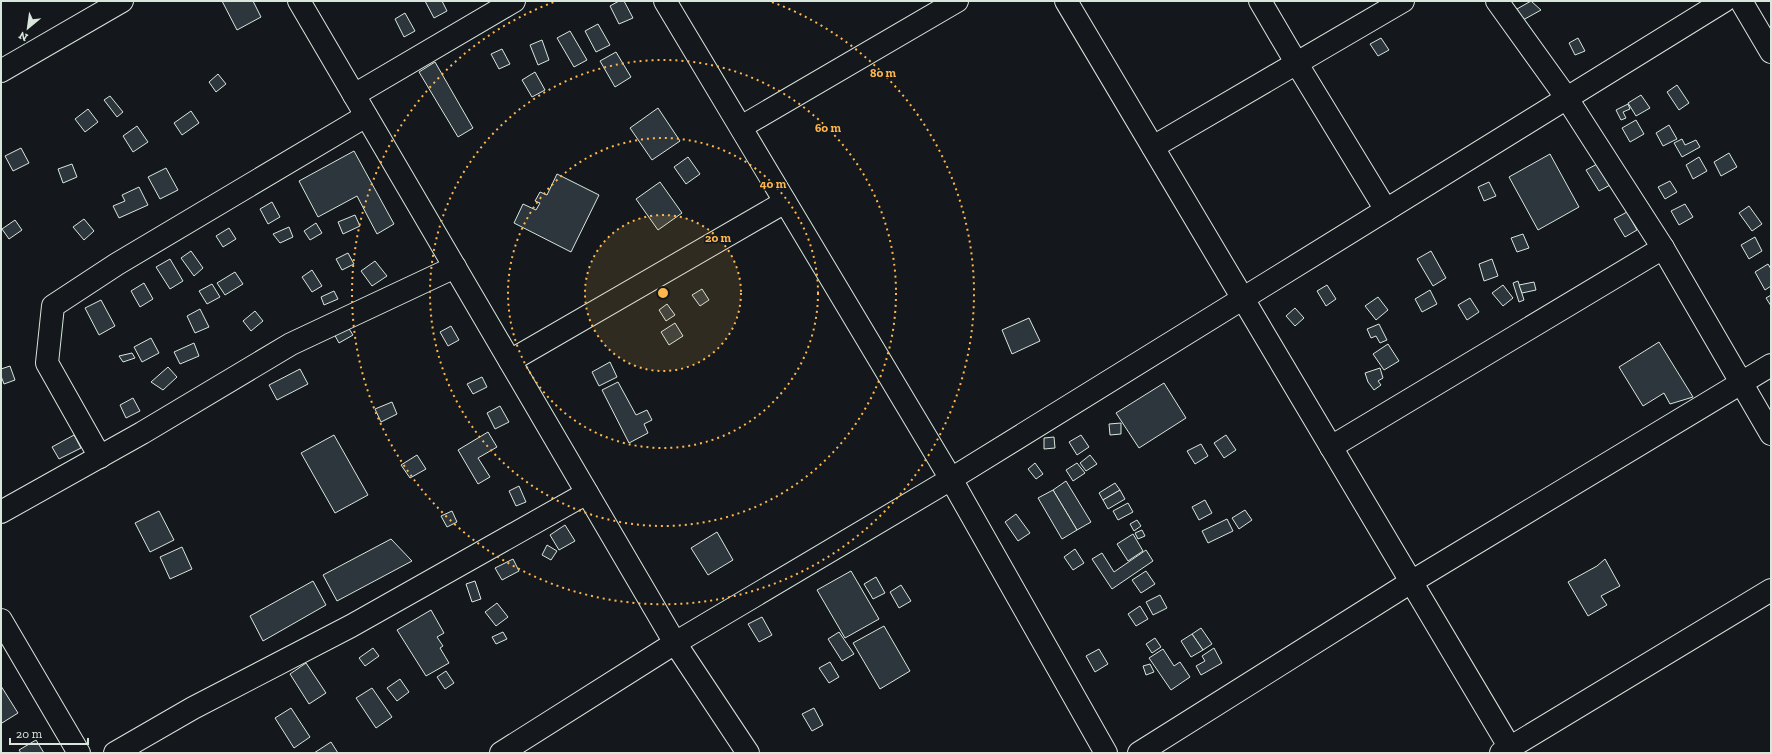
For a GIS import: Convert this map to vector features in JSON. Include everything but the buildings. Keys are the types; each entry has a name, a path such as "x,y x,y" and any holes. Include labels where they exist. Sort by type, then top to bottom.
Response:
{"street":[{"path":"1,71 122,1"},
{"path":"299,1 675,643 748,753"},
{"path":"354,95 514,1"},
{"path":"665,1 951,479 1106,753"},
{"path":"741,127 957,1"},
{"path":"1066,1 1411,582 1508,751 1771,590"},
{"path":"1260,1 1386,210"},
{"path":"1153,147 1403,1"},
{"path":"1497,1 1566,97 1663,248 1771,434"},
{"path":"500,753 675,643 951,479 1566,97 1724,1"},
{"path":"1741,1 1771,52"},
{"path":"100,457 47,363 53,306 117,264 366,116"},
{"path":"510,361 785,202"},
{"path":"1331,447 1663,248"},
{"path":"1,512 100,457 291,344 455,267"},
{"path":"1139,753 1411,582 1771,365"},
{"path":"115,753 193,708 351,626 587,493"},
{"path":"1,620 79,753"}]}
